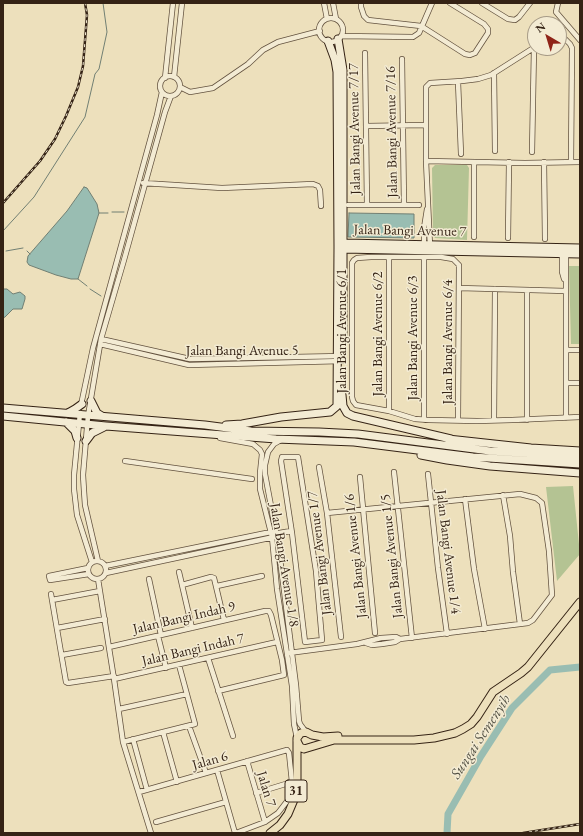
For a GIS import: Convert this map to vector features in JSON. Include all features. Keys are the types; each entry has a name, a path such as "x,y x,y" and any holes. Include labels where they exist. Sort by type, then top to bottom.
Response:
{"main road":[{"path":"205,425 242,424 281,417 330,412 337,406 340,359 342,246 343,70 340,38"},
{"path":"328,41 335,60 337,72 342,246"},
{"name":"Jalan Bangi Avenue 7","path":"342,246 426,250 564,250 580,248"},
{"name":"Jalan Bangi Avenue 7","path":"564,250 580,254"},
{"path":"340,359 342,402 345,410 349,414 415,432 451,439"},
{"path":"91,401 97,413 106,417"},
{"path":"64,414 82,404"},
{"path":"3,408 205,425 251,431 319,432 451,439 580,451"},
{"path":"3,416 106,426 287,439 354,442 473,458 580,464"},
{"path":"65,422 74,431 77,438"},
{"path":"86,441 96,430 106,426"},
{"path":"358,434 490,450 580,457"},
{"path":"354,442 460,462 580,473"},
{"path":"394,740 391,738 358,736 323,736 309,733 300,733 297,739 300,747 309,747 334,740 394,740 414,740 434,738 455,733 472,724 493,692 528,667 580,602"},
{"path":"309,733 314,741 309,747"},
{"name":"31","path":"270,833 280,825 288,814 296,795 297,739"},
{"name":"31","path":"274,833 280,830 290,818 296,806 300,795 301,786 301,759 302,755 309,747"}],"street":[{"path":"165,78 173,3"},
{"path":"174,77 182,3"},
{"path":"324,3 327,19"},
{"path":"333,3 336,19"},
{"path":"361,3 364,16 368,20 421,26 465,54 470,55 475,53 488,33 488,29 484,24 450,3"},
{"path":"340,38 343,28 340,21 336,19 327,19 321,25 320,31 322,37 328,41 333,41 340,38 413,37 419,33 432,3"},
{"path":"482,3 508,19 515,20 530,3"},
{"path":"558,3 556,12 580,40"},
{"path":"92,562 81,529 75,502 74,475 80,415 92,348 157,115 162,92 160,84 169,76 174,77 178,81 180,87 190,92 213,88 248,64 263,50 278,42 320,31"},
{"path":"567,41 572,48 571,162"},
{"path":"461,154 458,82 478,79 494,73 527,52"},
{"name":"Jalan Bangi Avenue 7/17","path":"365,53 367,205"},
{"path":"532,152 534,56"},
{"name":"Jalan Bangi Avenue 7/16","path":"402,59 404,205"},
{"path":"494,73 495,151"},
{"name":"Jalan Bangi Avenue 6/3","path":"424,420 426,250 424,228 427,207 426,87 430,83 458,82"},
{"path":"162,92 167,96 170,96 176,94 180,87"},
{"path":"92,348 99,341 103,331 170,96"},
{"path":"366,126 426,125"},
{"path":"426,161 580,162"},
{"path":"474,162 474,237"},
{"path":"508,238 509,162"},
{"path":"544,162 544,239"},
{"path":"138,182 222,188 312,184 318,186 320,190 321,206"},
{"path":"348,206 419,205"},
{"path":"389,257 426,250"},
{"name":"Jalan Bangi Avenue 6/4","path":"426,250 450,258 459,265 458,420"},
{"path":"564,250 566,284 566,418"},
{"name":"Jalan Bangi Avenue 6/1","path":"389,257 358,258 352,263 352,397 356,405 390,411"},
{"name":"Jalan Bangi Avenue 6/2","path":"389,257 390,411"},
{"path":"459,288 566,291"},
{"path":"494,420 495,289"},
{"path":"527,290 527,420"},
{"path":"107,294 113,296"},
{"path":"97,330 99,341 87,424 84,491 85,505 98,561"},
{"path":"98,353 108,343 103,331"},
{"name":"Jalan Bangi Avenue 5","path":"99,341 189,365 340,359"},
{"path":"566,350 580,350"},
{"path":"566,383 580,383"},
{"path":"390,411 415,419 424,420 527,420 580,417"},
{"name":"Jalan Bangi Avenue 1/8","path":"211,433 220,438 253,444 260,450 262,459 260,489 275,534"},
{"name":"Jalan Bangi Avenue 1/8","path":"287,439 278,441 271,447 268,452 265,465 289,653 297,739"},
{"name":"Jalan Bangi Avenue 1/8","path":"282,457 298,457 316,572 322,640 305,642 291,531 281,461 282,457"},
{"path":"125,461 252,479"},
{"name":"Jalan Bangi Avenue 1/7","path":"320,467 327,513 341,637"},
{"name":"Jalan Bangi Avenue 1/5","path":"394,472 412,638"},
{"name":"Jalan Bangi Avenue 1/4","path":"428,474 430,502 447,634"},
{"name":"Jalan Bangi Avenue 1/6","path":"360,477 375,633"},
{"path":"289,653 366,643 382,638 412,638 528,623 533,620 552,595 549,551 542,503 536,498 520,494 503,495 327,513"},
{"path":"503,495 510,536 520,624"},
{"path":"465,499 474,569 485,629"},
{"path":"105,566 291,531"},
{"path":"106,573 104,563 98,561 92,562 88,568 89,574 92,578 98,579 103,577 106,573 275,534"},
{"path":"44,580 49,578 49,576 88,568"},
{"path":"179,572 192,628"},
{"path":"49,578 50,580 89,574"},
{"path":"217,586 262,576"},
{"path":"182,585 211,578 215,580 224,620"},
{"path":"98,579 119,709 122,742 151,833"},
{"path":"149,579 166,668"},
{"path":"52,600 100,591"},
{"path":"51,594 62,655 101,648"},
{"name":"Jalan Bangi Indah 9","path":"109,647 265,611 269,611 271,615 278,642"},
{"path":"57,628 104,619"},
{"path":"218,691 284,675 278,642"},
{"name":"Jalan Bangi Indah 7","path":"62,655 66,682 68,683 114,678 166,668 278,642"},
{"name":"Jalan Bangi Avenue 1/8","path":"289,653 296,685 299,721 309,733"},
{"path":"208,658 233,736"},
{"path":"122,742 195,724 179,665"},
{"path":"119,709 187,694"},
{"path":"189,726 206,773"},
{"path":"163,732 177,782"},
{"path":"133,739 147,790"},
{"name":"Jalan 6","path":"139,792 287,750 289,753 292,782"},
{"name":"Jalan 7","path":"247,761 265,822"},
{"path":"216,770 236,833 265,822 278,813 288,800 292,782 256,793"},
{"path":"156,822 226,802"}],"green space":[{"path":"435,165 467,165 469,168 467,240 435,238 433,235 432,168"},
{"path":"569,266 580,266 580,344 571,344"},
{"path":"573,486 580,554 557,581 546,487"}],"water":[{"path":"84,187 87,188 97,204 99,213 78,279 71,279 56,275 29,265 27,262 28,256 67,211"},
{"path":"349,213 414,214 414,238 348,237"},
{"path":"3,289 7,289 13,294 20,292 25,296 25,299 22,309 13,309 3,318"}],"waterway":[{"path":"3,231 34,197 85,117 95,74 99,69 107,32 103,3"},
{"path":"112,212 124,212"},
{"path":"99,213 108,213"},
{"path":"6,251 23,248"},
{"path":"27,251 30,254"},
{"path":"78,279 87,286"},
{"path":"90,289 101,296"},
{"name":"Sungai Semenyih","path":"447,833 448,814 481,756 512,708 550,670 580,667"}],"railway":[{"path":"3,203 40,161 55,139 78,87 83,66 87,15 85,3"},
{"path":"523,833 580,824"}]}
